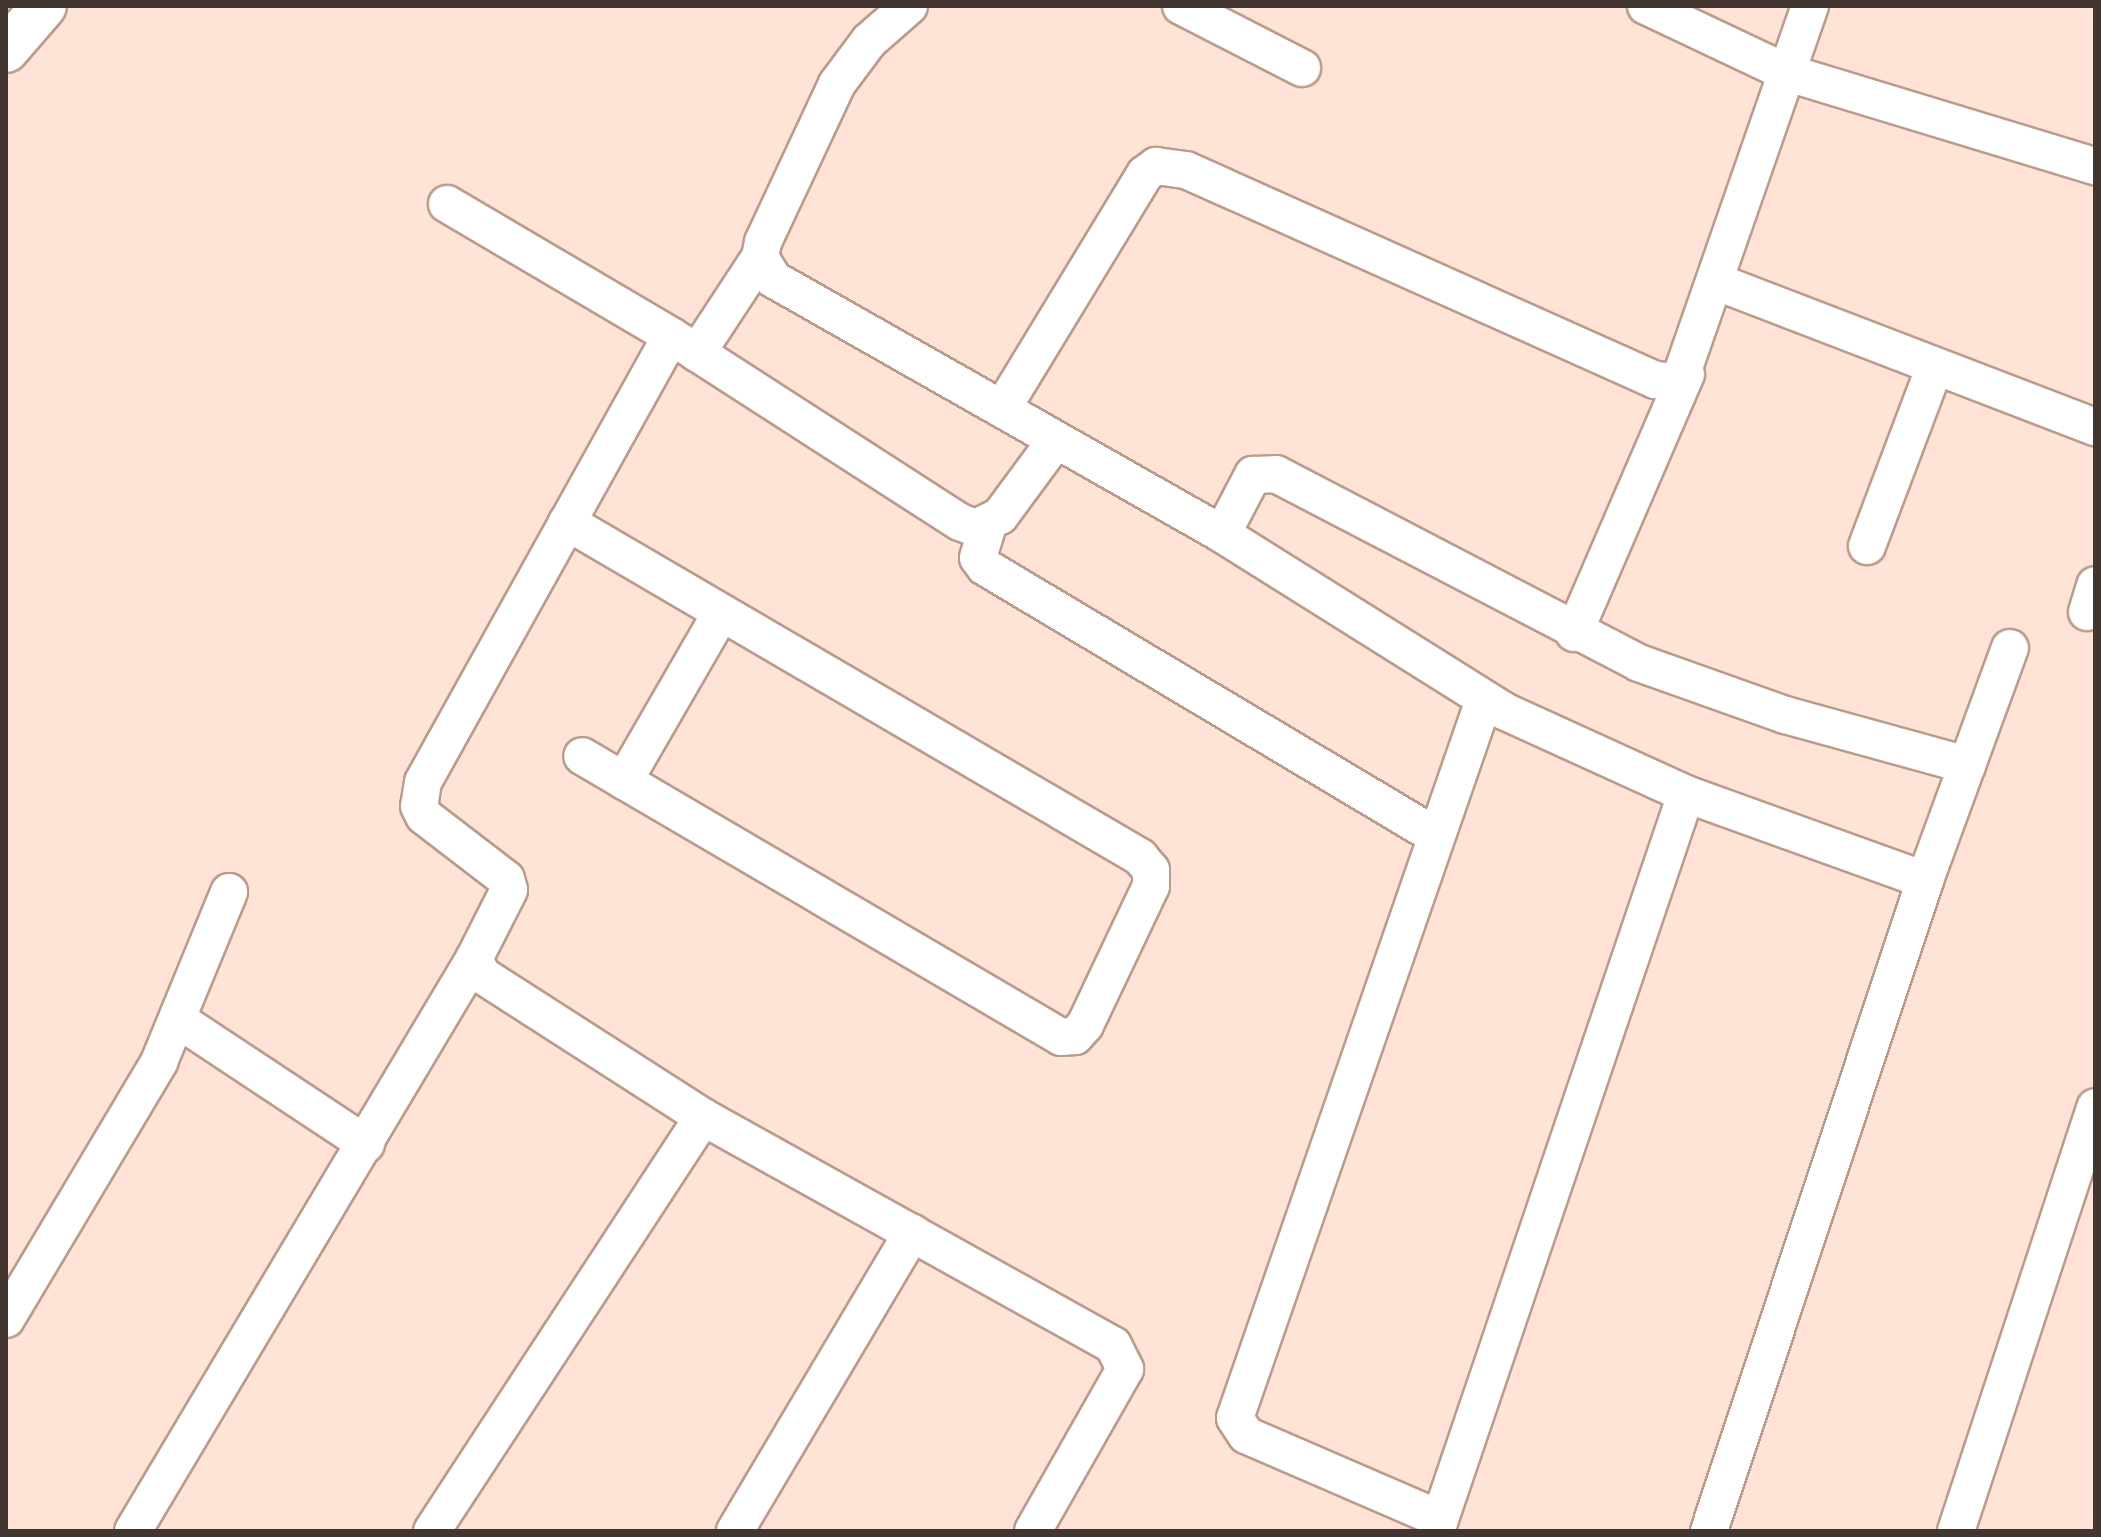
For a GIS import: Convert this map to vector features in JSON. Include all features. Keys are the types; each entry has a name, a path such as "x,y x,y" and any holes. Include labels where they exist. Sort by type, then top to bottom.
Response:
{"highway":[{"path":"6,50 44,6"}],"street":[{"path":"133,1531 366,1144 474,959 509,890 506,879 424,816 419,794 567,522 684,344 760,257 837,84 869,41 909,6"},
{"path":"1181,6 1302,68"},
{"path":"1646,6 1788,73 2095,166"},
{"path":"1574,633 1686,374 1810,6"},
{"path":"1002,409 1145,174 1156,166 1186,170 1655,380 1669,384 1686,374"},
{"path":"447,204 684,344 950,517 976,528 988,525 1000,516 1056,440"},
{"path":"760,257 773,279 1222,534 1484,700 1686,794 1925,880"},
{"path":"1717,282 2095,427"},
{"path":"1867,546 1935,366"},
{"path":"1222,534 1253,475 1276,474 1574,633 1732,698 1967,765"},
{"path":"567,522 1140,857 1151,870 1151,886 1085,1025 1075,1036 1048,1032 582,756"},
{"path":"988,525 978,558 985,567 1436,836"},
{"path":"624,781 721,613"},
{"path":"1709,1531 1925,880 2010,648"},
{"path":"1484,700 1235,1418 1246,1435 1438,1525 1686,794"},
{"path":"6,1319 180,1021 229,892"},
{"path":"474,959 482,975 703,1117 1113,1345 1121,1355 1125,1369 1033,1531"},
{"path":"180,1021 366,1144"},
{"path":"1956,1531 2095,1107"},
{"path":"432,1531 703,1117"},
{"path":"735,1531 912,1233"}]}
